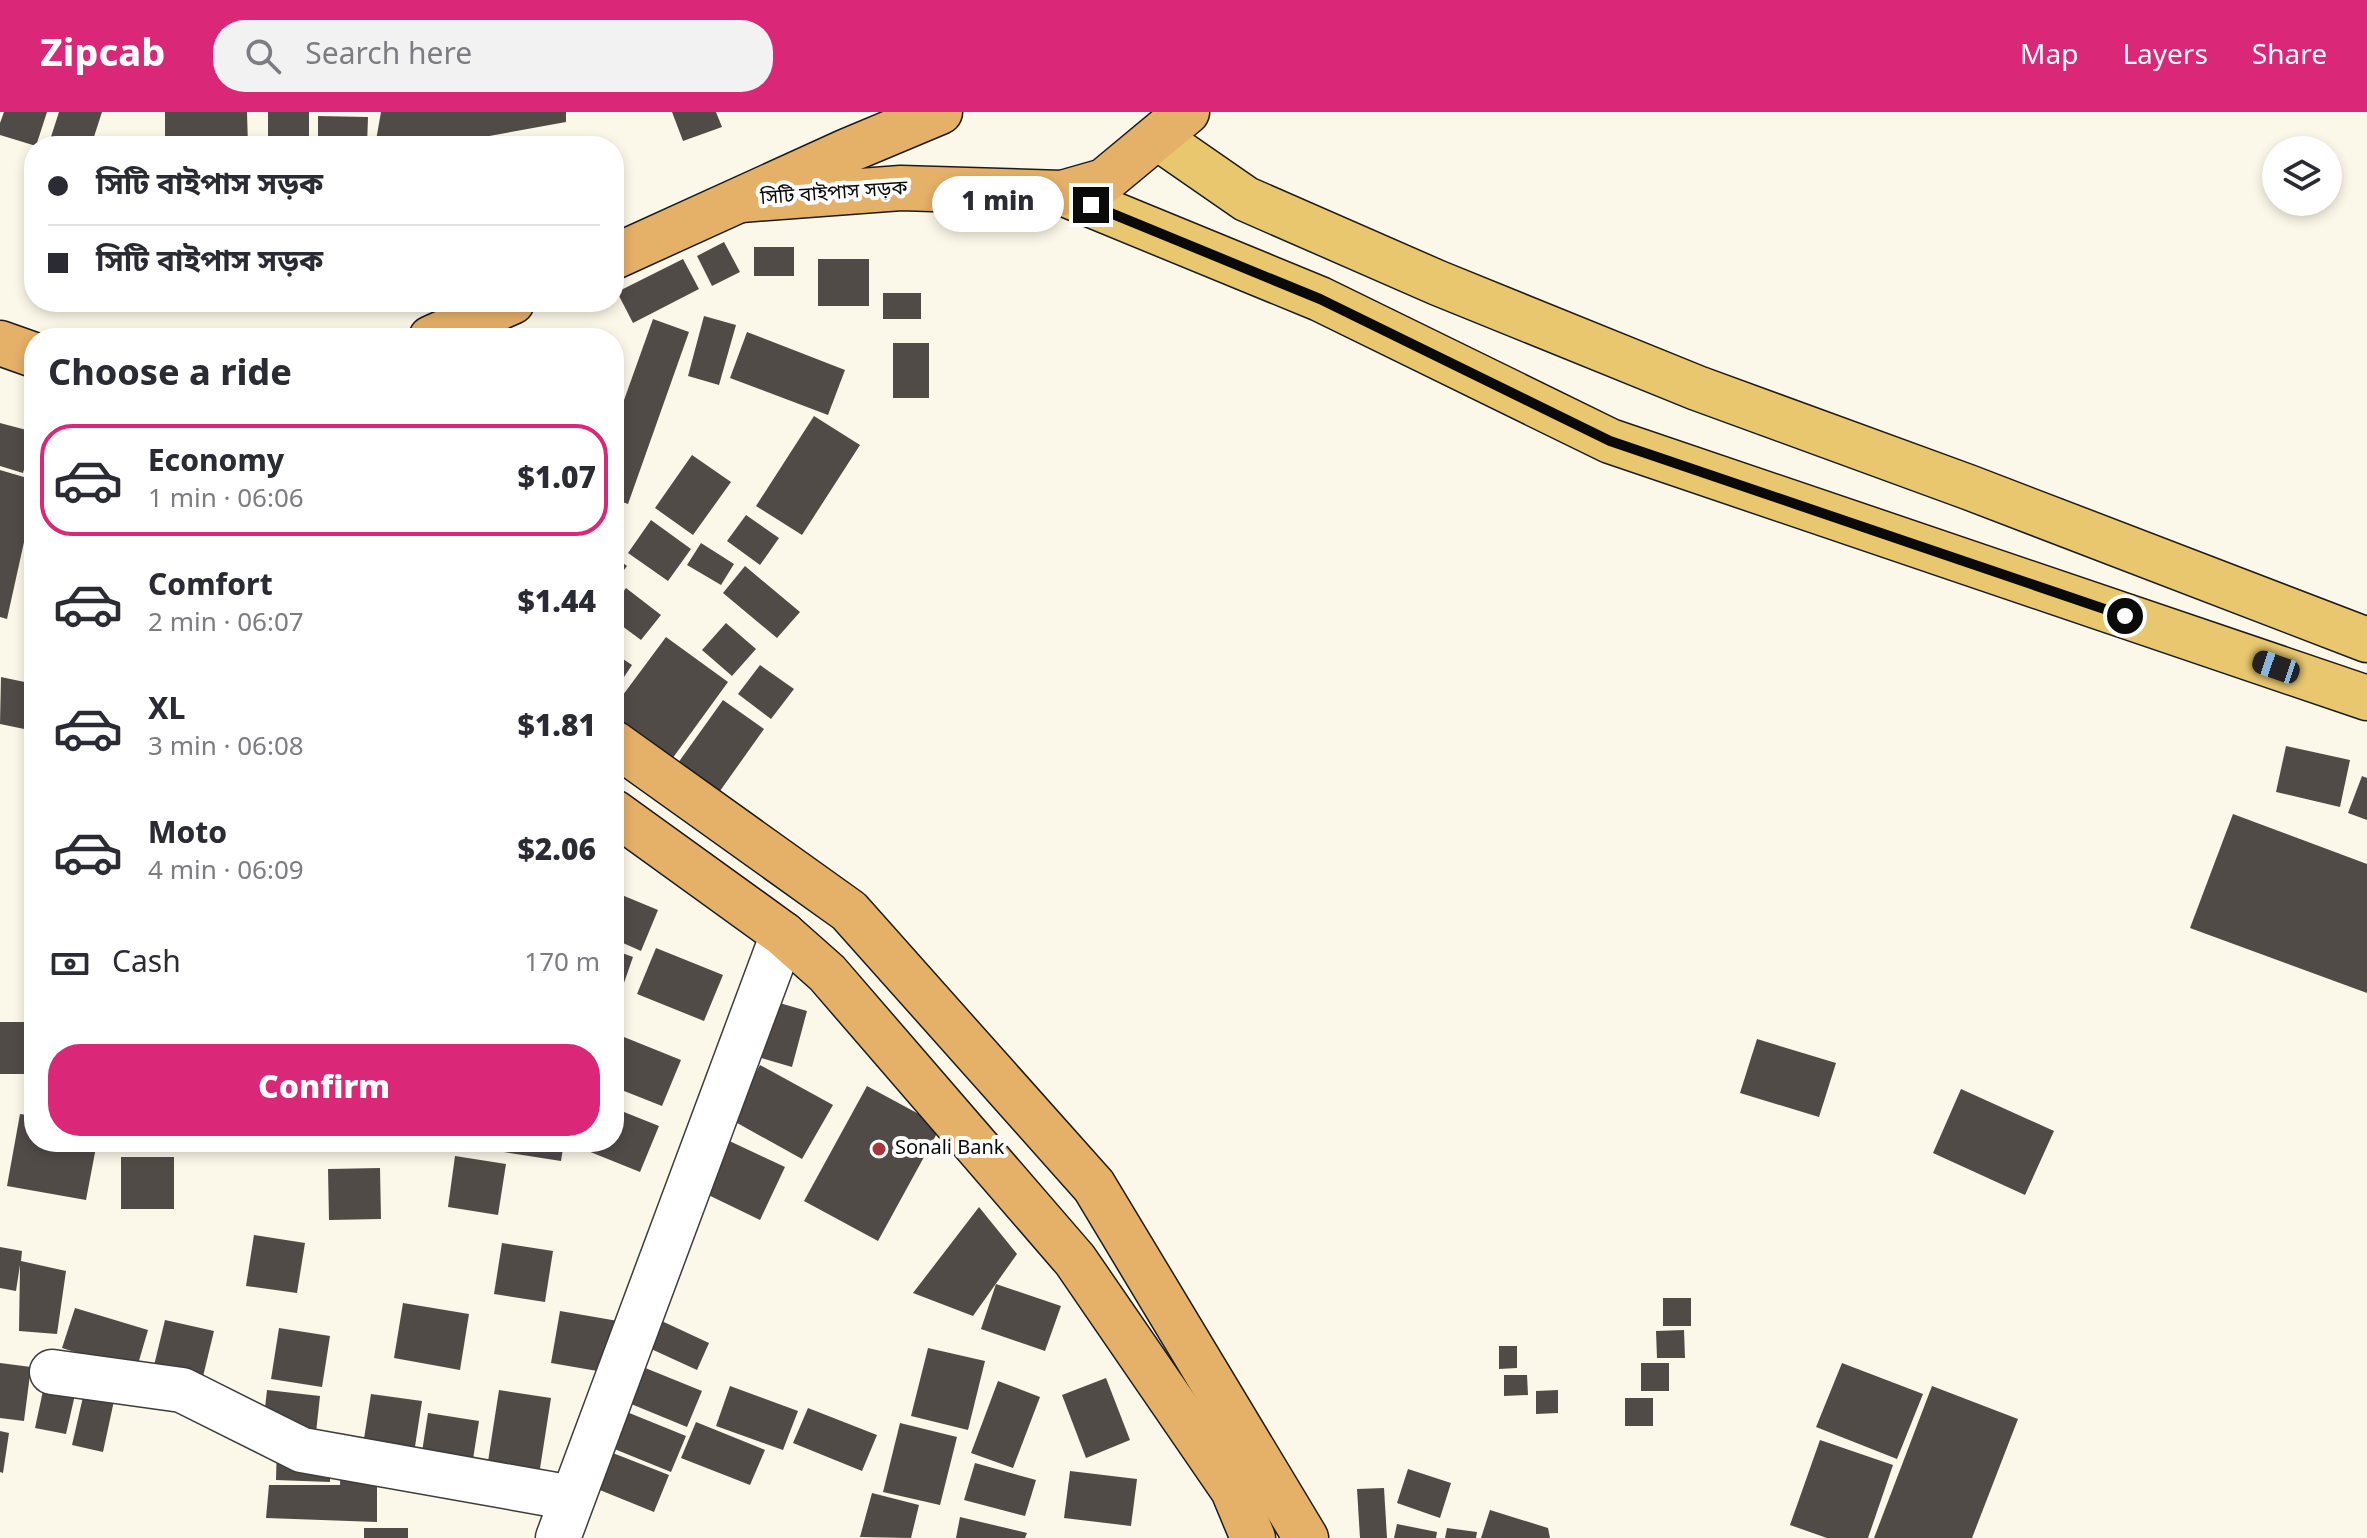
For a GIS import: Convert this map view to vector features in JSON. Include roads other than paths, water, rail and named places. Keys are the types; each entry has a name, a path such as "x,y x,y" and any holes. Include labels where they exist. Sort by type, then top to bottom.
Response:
{"highway":[{"path":"624,253 940,112"},
{"path":"1062,193 1104,181 1164,121"},
{"name":"সিটি বাইপাস সড়ক","path":"741,200 901,188 1062,193"},
{"path":"454,328 490,312"},
{"path":"0,343 24,351"},
{"path":"624,750 849,911 1094,1186 1306,1538"},
{"path":"624,819 783,934 827,973 1075,1260 1233,1490 1253,1538"}],"main road":[{"path":"1164,121 1246,199 1438,283 1697,388 1968,487 2367,640"},
{"name":"সিটি বাইপাস সড়ক","path":"1062,193 1320,299 1610,441 2367,698"}],"street":[{"path":"558,1538 783,934"},
{"path":"52,1372 182,1390 302,1450 572,1498"}],"place":[{"name":"Sonali Bank","path":"879,1149"}]}
